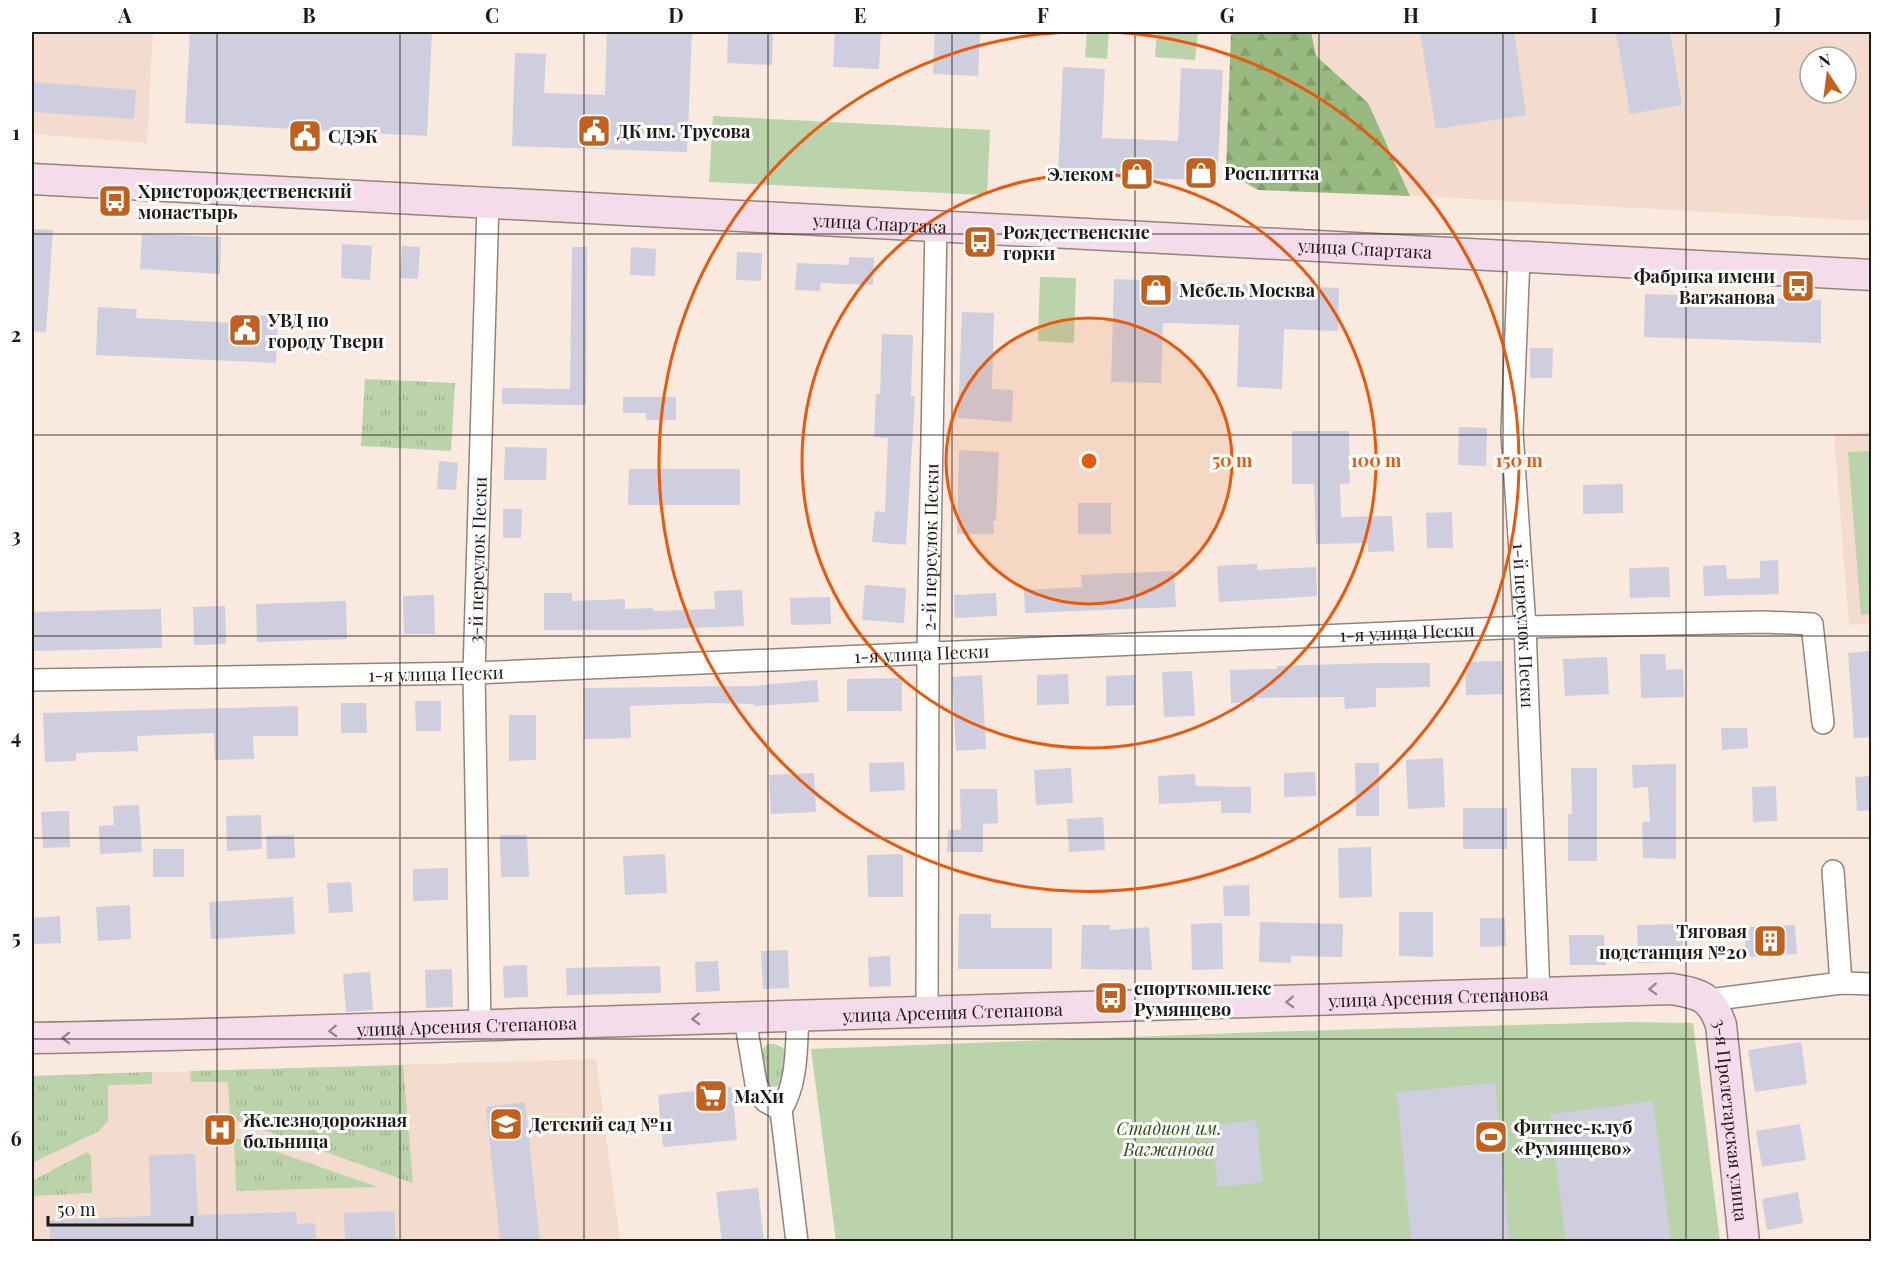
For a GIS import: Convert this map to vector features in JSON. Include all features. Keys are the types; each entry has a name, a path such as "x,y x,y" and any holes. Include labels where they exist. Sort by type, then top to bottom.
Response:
{"street":[{"name":"улица Спартака","path":"32,179 1872,275"},
{"name":"3-й переулок Пески","path":"480,1025 474,673 488,203"},
{"name":"2-й переулок Пески","path":"927,1012 928,652 936,226"},
{"name":"1-й переулок Пески","path":"1519,256 1512,432 1525,627 1539,993"},
{"name":"1-я улица Пески","path":"32,680 474,673 1525,627 1764,622 1812,624 1822,723"},
{"path":"1833,871 1841,983"},
{"name":"улица Арсения Степанова","path":"32,1038 310,1032 1672,989 1695,993 1709,1000 1841,983 1872,984"},
{"name":"3-я Пролетарская улица","path":"1709,1000 1721,1025 1744,1242"},
{"path":"797,1242 781,1110 793,1081 798,1016"},
{"path":"746,1018 756,1084 765,1101 781,1110"}],"shaded area":[{"path":"32,32 153,32 147,143 32,134"},
{"path":"1276,32 1871,32 1871,221 1274,188"},
{"path":"1871,432 1871,623 1849,625 1834,435"},
{"name":"Железнодорожная больница","path":"596,1059 620,1241 32,1241 32,1076"}],"green space":[{"path":"1087,32 1109,32 1107,59 1085,57"},
{"path":"1157,32 1198,32 1195,60 1155,57"},
{"path":"1231,32 1311,32 1316,56 1368,103 1410,196 1258,190 1226,171"},
{"path":"713,116 990,130 987,195 709,182"},
{"path":"1040,277 1076,278 1074,343 1038,341"},
{"path":"365,379 455,383 451,451 361,446"},
{"path":"1871,451 1871,614 1861,615 1848,452"},
{"name":"Стадион им. Вагжанова","path":"1627,1022 1693,1023 1720,1241 836,1241 811,1049 1264,1032"},
{"path":"769,1044 782,1048 787,1057 784,1083 776,1087 765,1085 759,1057"},
{"path":"403,1065 413,1183 230,1118 228,1082 191,1082 190,1071"},
{"path":"152,1072 152,1084 108,1085 108,1121 99,1131 32,1163 32,1076"},
{"path":"234,1137 378,1187 236,1191"},
{"path":"87,1152 91,1155 92,1193 32,1196 32,1181"}],"building":[{"path":"190,32 432,32 427,136 185,123"},
{"path":"607,32 692,32 687,152 512,146 515,53 546,54 544,93 605,95"},
{"path":"728,32 773,32 772,65 727,63"},
{"path":"835,32 881,32 879,69 833,67"},
{"path":"935,32 980,32 978,76 933,74"},
{"path":"1420,32 1514,32 1526,115 1436,129"},
{"path":"1616,32 1670,32 1682,105 1630,114"},
{"path":"1063,67 1105,69 1102,138 1178,141 1181,68 1223,70 1217,181 1058,174"},
{"path":"32,82 136,90 134,119 32,112"},
{"path":"32,229 53,230 46,332 32,331"},
{"path":"142,234 221,237 220,274 140,269"},
{"path":"342,244 372,246 370,280 341,278"},
{"path":"402,246 420,247 418,279 400,278"},
{"path":"572,247 587,247 586,405 502,404 502,388 570,389"},
{"path":"631,247 656,249 655,276 630,275"},
{"path":"737,252 762,253 761,281 736,280"},
{"path":"849,257 874,258 873,285 821,283 820,291 795,290 797,263 849,265"},
{"path":"1114,279 1339,288 1338,331 1284,329 1282,389 1237,387 1239,325 1163,323 1161,383 1111,382"},
{"path":"1645,294 1821,300 1821,343 1644,337"},
{"path":"98,307 137,309 136,318 237,323 237,315 278,316 276,363 96,355"},
{"path":"962,312 994,313 992,389 1013,390 1012,422 958,418"},
{"path":"882,334 913,335 911,396 915,396 906,545 872,542 875,511 885,512 888,438 874,437 876,394 880,394"},
{"path":"1530,348 1553,348 1552,378 1530,378"},
{"path":"623,397 676,397 676,420 646,420 646,413 623,413"},
{"path":"1459,427 1487,428 1486,466 1458,465"},
{"path":"1292,431 1349,431 1350,483 1340,484 1341,517 1392,516 1394,551 1368,552 1368,543 1316,544 1314,484 1292,484"},
{"path":"505,447 547,448 546,480 504,480"},
{"path":"959,450 999,452 994,534 957,534"},
{"path":"439,461 458,463 456,490 437,489"},
{"path":"629,469 740,469 740,505 628,505"},
{"path":"1623,484 1623,513 1583,514 1583,485"},
{"path":"1078,503 1111,503 1111,534 1078,534"},
{"path":"503,509 522,509 521,538 503,538"},
{"path":"1452,512 1453,548 1427,548 1426,513"},
{"path":"1778,560 1779,594 1704,596 1703,566 1726,565 1727,579 1760,578 1760,561"},
{"path":"1257,564 1257,570 1316,567 1317,596 1219,602 1217,566"},
{"path":"1669,567 1670,597 1630,598 1629,568"},
{"path":"1174,571 1176,607 1025,613 1024,590 1082,587 1081,575"},
{"path":"865,585 906,588 904,623 862,620"},
{"path":"742,590 744,626 640,630 544,630 544,593 572,593 572,601 625,599 625,609 653,608 653,611 715,609 714,591"},
{"path":"996,593 997,616 955,618 954,595"},
{"path":"434,595 435,634 404,634 403,596"},
{"path":"830,597 831,624 791,625 790,598"},
{"path":"346,601 347,639 257,642 256,604"},
{"path":"225,606 226,644 194,645 193,607"},
{"path":"161,609 162,648 32,651 32,612"},
{"path":"1869,651 1872,737 1854,738 1848,653"},
{"path":"1640,654 1665,654 1666,670 1683,669 1684,697 1641,698"},
{"path":"1607,657 1609,694 1565,696 1563,659"},
{"path":"1502,661 1503,694 1466,695 1465,662"},
{"path":"1375,663 1430,663 1430,687 1376,688 1376,707 1345,709 1344,697 1255,698 1255,702 1231,703 1230,670"},
{"path":"1192,671 1195,716 1164,717 1162,672"},
{"path":"1068,674 1069,704 1037,705 1037,675"},
{"path":"982,675 986,749 956,751 952,677"},
{"path":"1135,675 1135,705 1106,706 1106,676"},
{"path":"902,678 902,711 847,711 847,679"},
{"path":"817,680 819,702 754,706 753,704 713,703 630,706 631,738 584,739 583,688 752,686"},
{"path":"415,701 441,701 441,731 416,731"},
{"path":"341,703 366,703 367,733 341,733"},
{"path":"298,706 298,736 253,736 254,759 215,760 214,733 137,736 138,751 76,753 76,761 45,762 43,713"},
{"path":"509,715 536,715 536,760 509,761"},
{"path":"1721,728 1747,728 1748,748 1722,750"},
{"path":"1443,758 1445,807 1408,809 1406,760"},
{"path":"904,762 905,790 870,792 869,763"},
{"path":"1355,763 1379,763 1379,816 1356,816"},
{"path":"1676,764 1676,859 1643,858 1642,822 1650,822 1648,787 1633,788 1632,765"},
{"path":"1071,768 1073,803 1036,805 1034,770"},
{"path":"1571,768 1597,768 1597,861 1568,861 1568,814 1572,814"},
{"path":"1315,772 1316,796 1284,797 1284,773"},
{"path":"814,773 816,812 771,814 769,775"},
{"path":"1195,774 1196,786 1251,787 1251,813 1221,813 1221,801 1159,804 1158,776"},
{"path":"1872,776 1872,810 1857,811 1855,777"},
{"path":"1776,786 1777,821 1753,822 1752,787"},
{"path":"960,789 997,789 998,823 983,824 983,852 947,852 948,830 961,830"},
{"path":"139,805 142,852 100,854 99,826 114,825 113,806"},
{"path":"1463,808 1507,808 1507,849 1463,849"},
{"path":"69,811 70,847 43,848 41,812"},
{"path":"261,815 262,849 227,851 226,816"},
{"path":"1103,817 1105,850 1069,852 1067,819"},
{"path":"294,835 295,858 267,859 266,836"},
{"path":"500,835 527,835 529,877 501,877"},
{"path":"1371,847 1372,897 1339,898 1338,848"},
{"path":"153,849 184,849 184,877 153,877"},
{"path":"665,854 667,893 625,895 623,856"},
{"path":"903,854 903,897 868,897 867,855"},
{"path":"448,868 448,900 413,901 413,869"},
{"path":"351,882 353,912 329,913 327,883"},
{"path":"1249,885 1250,916 1224,916 1223,886"},
{"path":"293,897 295,934 211,939 209,902"},
{"path":"130,905 131,939 98,941 96,907"},
{"path":"1399,912 1433,912 1433,957 1399,956"},
{"path":"959,914 991,914 991,928 1052,928 1052,969 958,969"},
{"path":"60,916 61,943 32,944 32,918"},
{"path":"1480,918 1505,918 1506,946 1480,947"},
{"path":"1260,922 1343,924 1342,957 1291,956 1291,963 1259,962"},
{"path":"1222,923 1223,969 1192,970 1191,924"},
{"path":"1682,924 1683,962 1638,963 1637,925"},
{"path":"1082,925 1110,925 1110,930 1149,927 1152,970 1081,969"},
{"name":"Тяговая подстанция №20","path":"1795,925 1797,954 1746,957 1744,927"},
{"path":"1569,935 1604,935 1606,965 1570,965"},
{"path":"788,950 789,988 763,989 761,951"},
{"path":"890,956 891,986 869,987 868,957"},
{"path":"718,961 720,991 696,992 695,962"},
{"path":"527,965 528,997 504,998 503,966"},
{"path":"660,966 661,993 567,995 566,968"},
{"path":"452,969 453,1007 426,1008 425,970"},
{"path":"370,972 373,1010 346,1012 343,974"},
{"path":"1801,1042 1807,1084 1755,1092 1748,1050"},
{"path":"1495,1083 1509,1239 1484,1242 1411,1242 1397,1092"},
{"path":"732,1087 737,1140 663,1147 658,1095"},
{"path":"1653,1101 1671,1242 1566,1242 1550,1114"},
{"path":"525,1102 540,1242 500,1242 486,1107"},
{"path":"1256,1120 1263,1182 1218,1187 1211,1125"},
{"path":"1800,1124 1806,1160 1762,1167 1756,1131"},
{"path":"195,1154 198,1215 296,1212 297,1224 315,1223 316,1242 50,1242 49,1220 151,1216 149,1155"},
{"path":"758,1188 764,1242 722,1242 716,1192"},
{"path":"1798,1192 1803,1223 1767,1230 1762,1199"},
{"path":"394,1211 396,1242 345,1242 344,1213"}],"place":[{"name":"ДК им. Трусова","path":"594,131"},
{"name":"СДЭК","path":"305,136"},
{"name":"Росплитка","path":"1201,173"},
{"name":"Элеком","path":"1137,174"},
{"name":"Христорождественский монастырь","path":"115,201"},
{"name":"Рождественские горки","path":"980,242"},
{"name":"Фабрика имени Вагжанова","path":"1798,286"},
{"name":"Мебель Москва","path":"1156,290"},
{"name":"УВД по городу Твери","path":"245,330"},
{"name":"Тяговая подстанция №20","path":"1770,941"},
{"name":"cпорткомплекс Румянцево","path":"1111,998"},
{"name":"МаХи","path":"711,1096"},
{"name":"Детский сад №11","path":"506,1124"},
{"name":"Железнодорожная больница","path":"220,1130"},
{"name":"Фитнес-клуб «Румянцево»","path":"1491,1137"}]}
